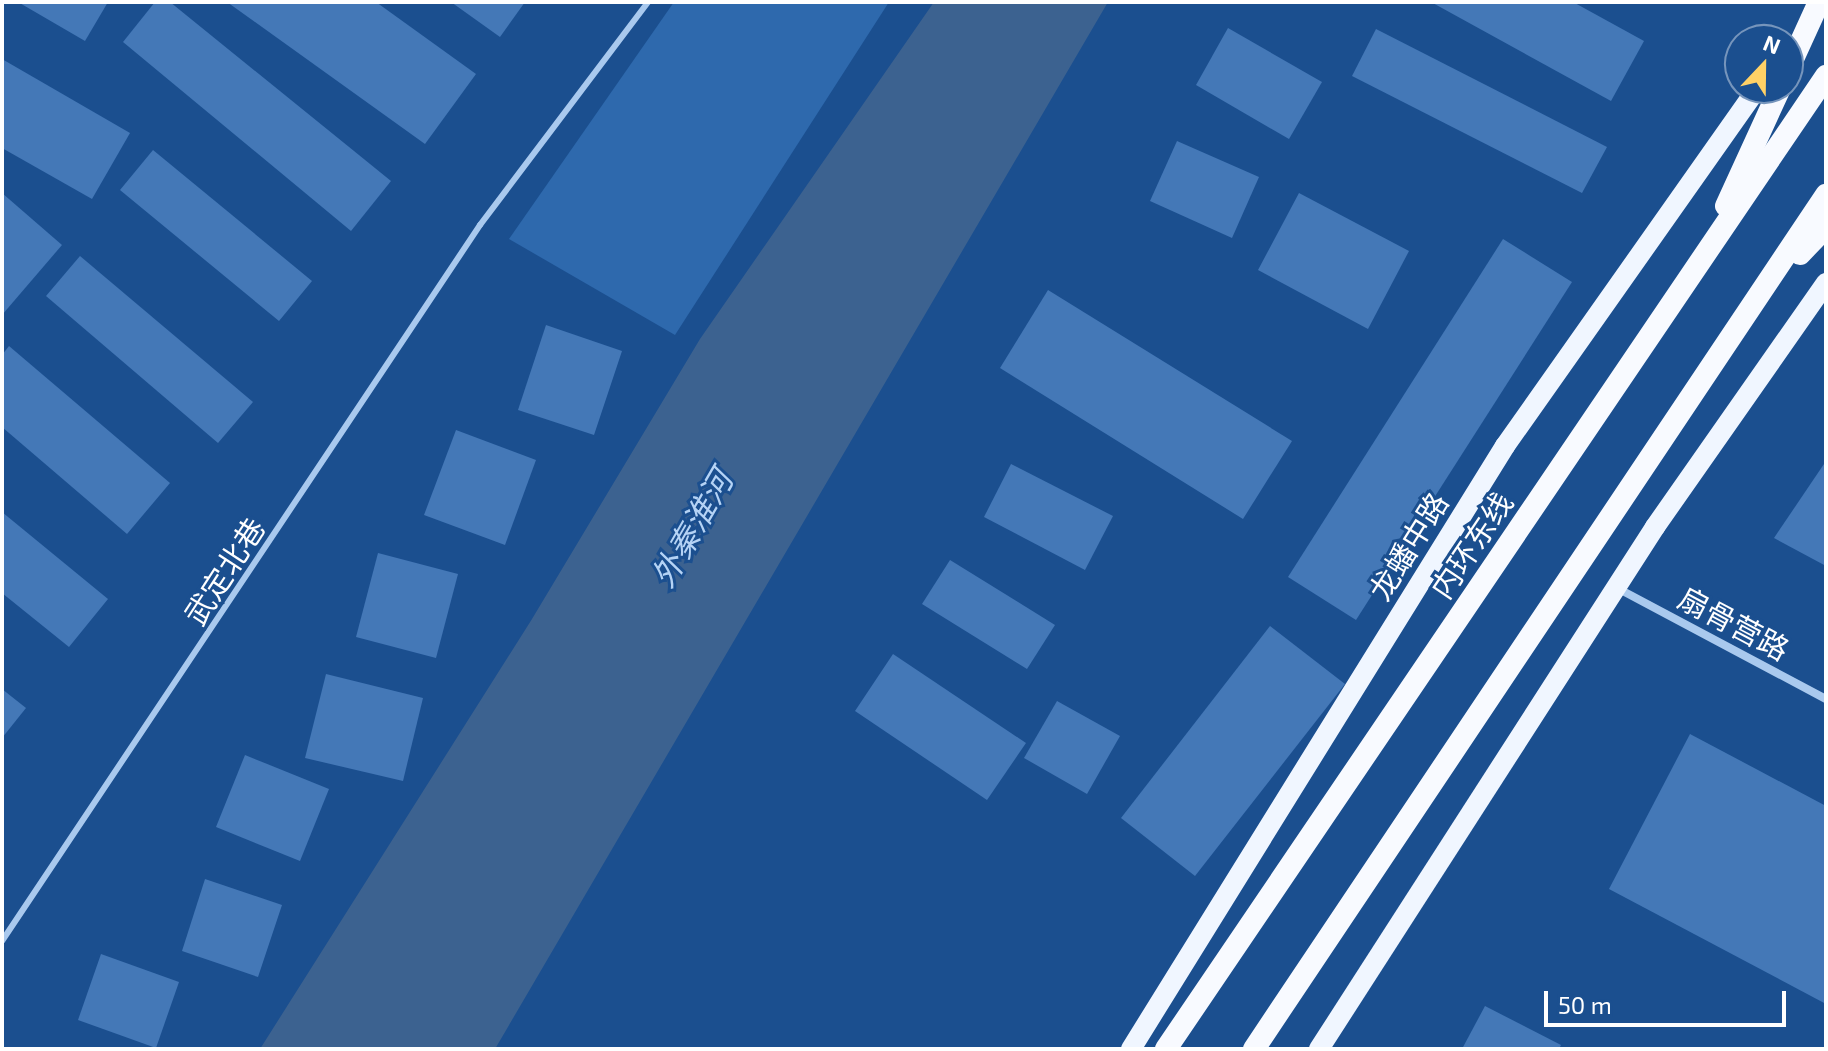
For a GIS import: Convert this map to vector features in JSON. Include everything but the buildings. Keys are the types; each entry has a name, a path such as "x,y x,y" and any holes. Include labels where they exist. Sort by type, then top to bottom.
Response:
{"highway":[{"path":"1804,32 1817,2"},
{"name":"内环东线","path":"1166,1049 1340,788 1826,76"},
{"path":"1699,265 1773,104"},
{"path":"1254,1049 1826,195"},
{"path":"1760,295 1826,227"}],"main road":[{"path":"1801,24 1817,2"},
{"name":"龙蟠中路","path":"1131,1049 1505,446 1747,104"},
{"path":"1319,1049 1619,589 1655,527 1826,283"}],"street":[{"name":"扇骨营路","path":"1619,589 1826,699"}],"lane":[{"name":"武定北巷","path":"2,941 480,225 648,2"}],"shaded area":[{"path":"674,2 889,2 675,335 509,239"}],"water":[{"name":"外秦淮河","path":"934,2 1108,2 495,1049 260,1049 532,619 700,339"}]}
